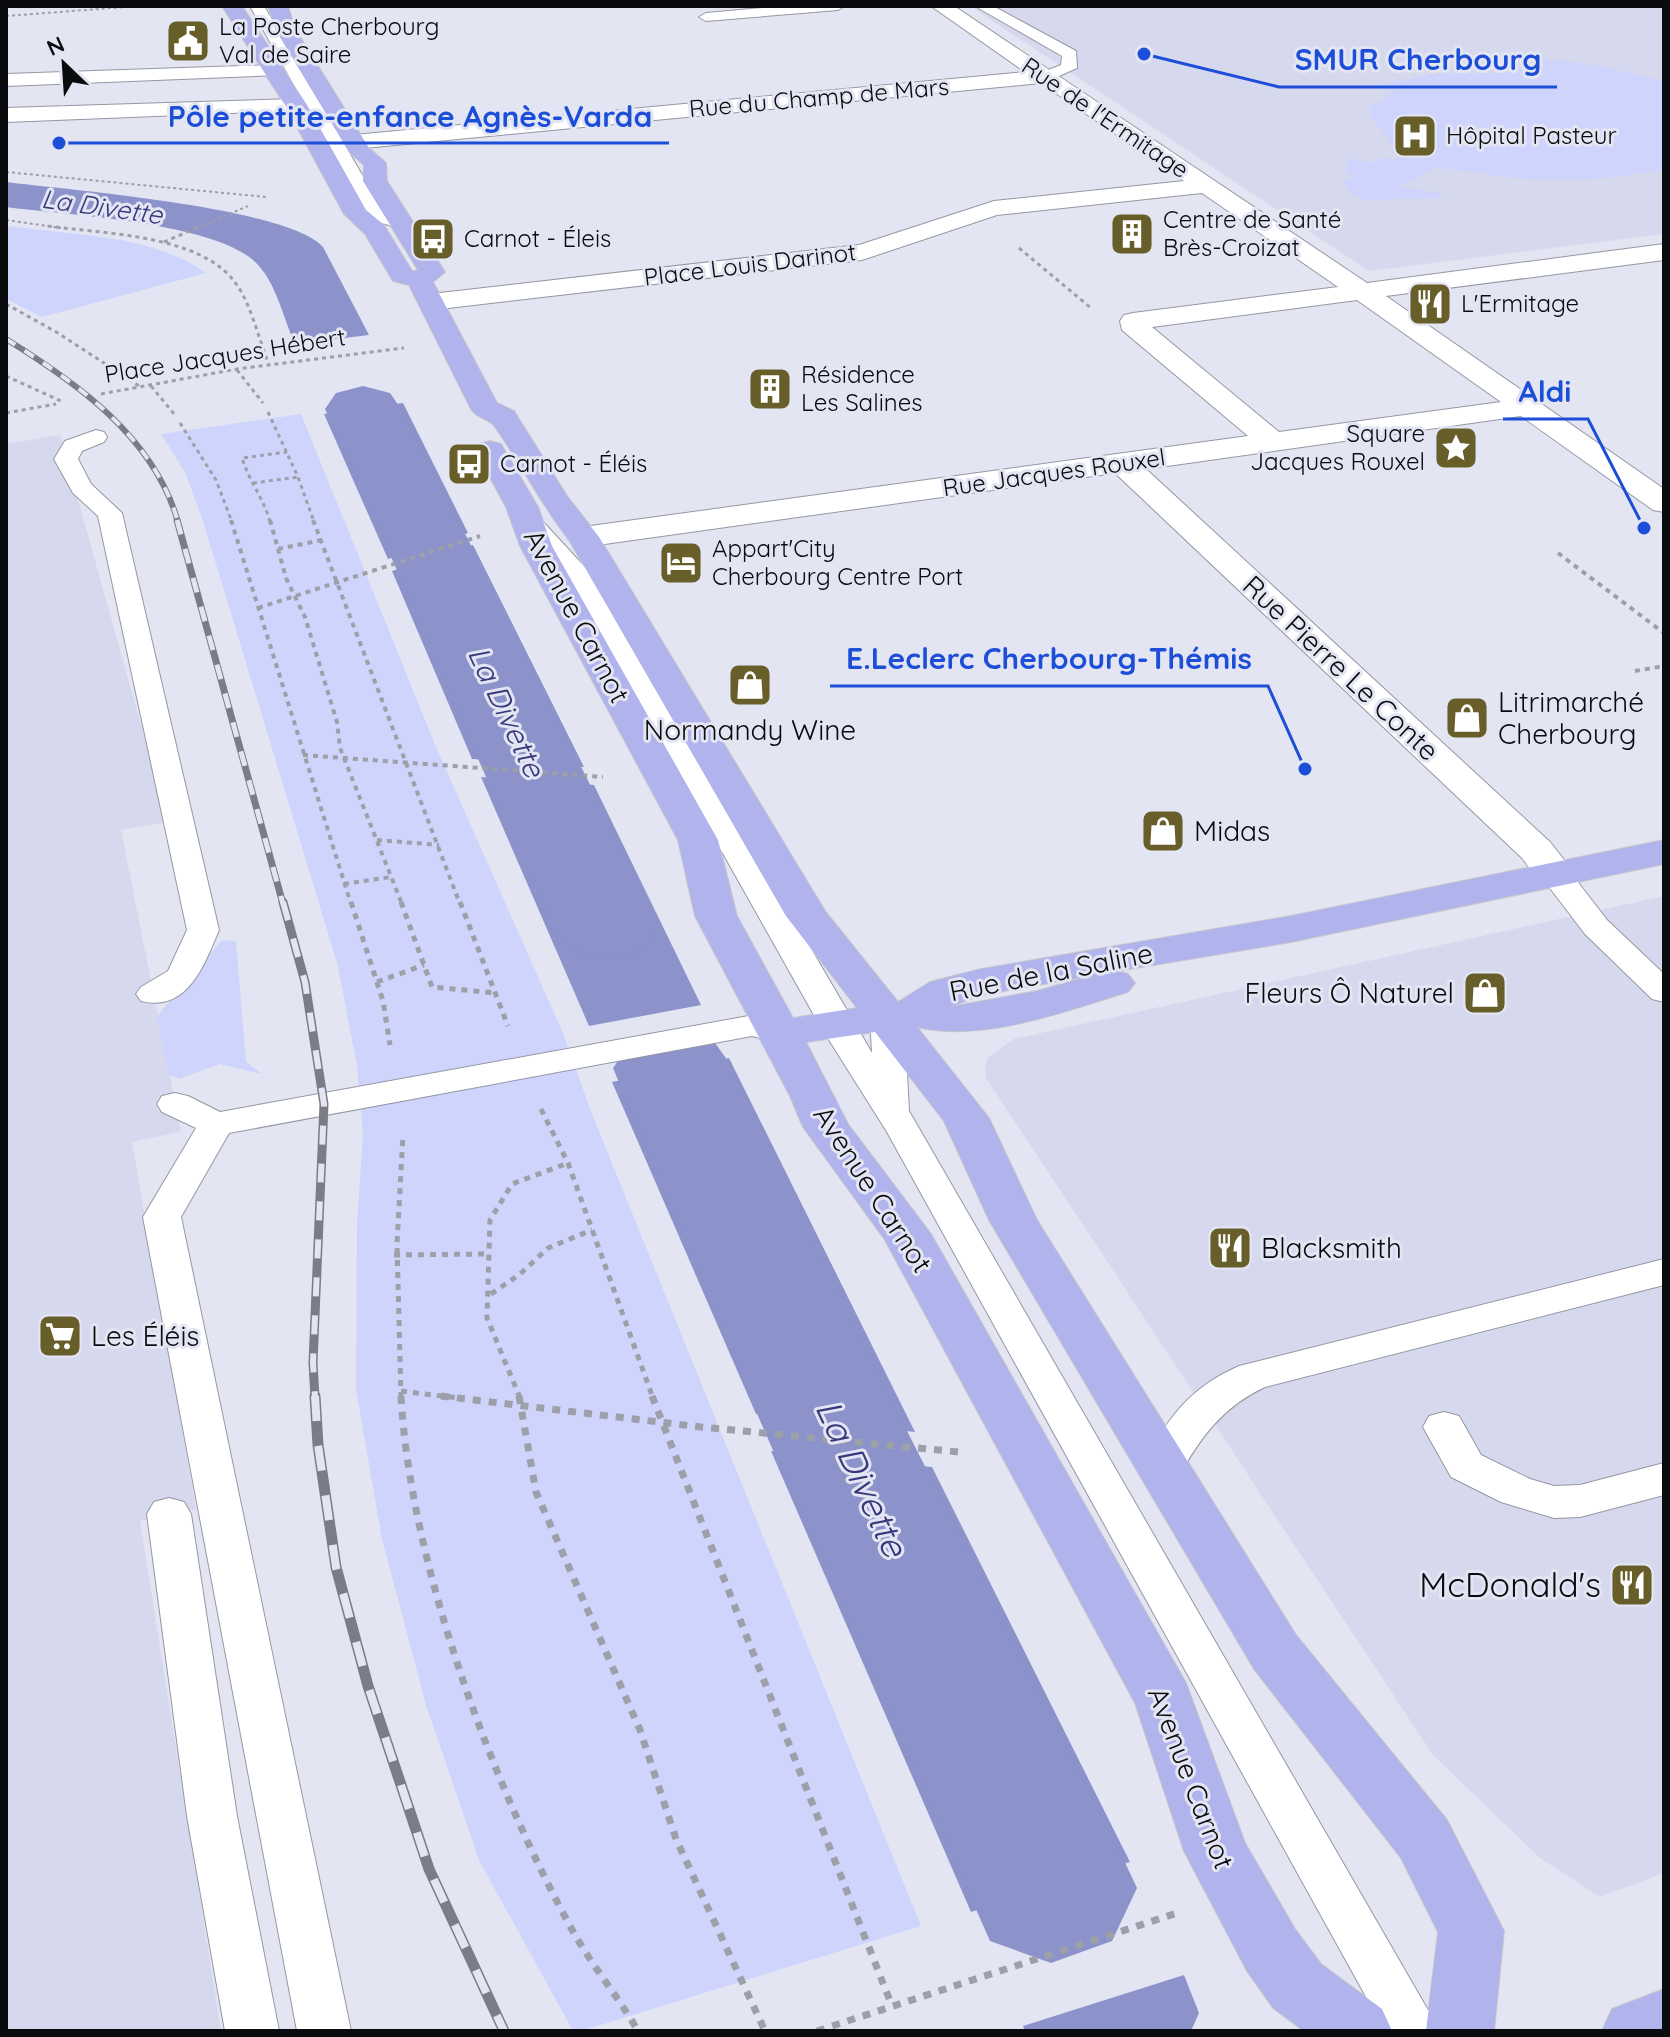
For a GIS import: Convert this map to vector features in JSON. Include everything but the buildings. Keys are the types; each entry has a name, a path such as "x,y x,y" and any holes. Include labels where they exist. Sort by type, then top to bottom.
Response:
{"main road":[{"name":"Avenue Carnot","path":"232,6 296,105 356,214 375,230 402,276 425,291 485,409 477,415 475,422 526,518 536,546 698,840 716,916 778,1028 826,1127 906,1234 1165,1700 1216,1851 1238,1894 1271,1950 1297,1986 1358,2031"},
{"name":"Avenue Carnot","path":"278,6 285,29 360,152 375,163 375,181 432,272 425,291"},
{"path":"485,409 504,417 554,500 583,537 807,916 902,1015 966,1118 1013,1220 1275,1652 1424,1839 1471,1931 1460,2031"},
{"name":"Rue de la Saline","path":"778,1028 902,1015 944,1020 967,1019 1045,1003 1291,929 1664,852"},
{"path":"1636,2031 1664,2020"}],"street":[{"name":"Rue de l'Ermitage","path":"941,6 1363,292 1664,503"},
{"path":"6,80 273,71"},
{"name":"Rue du Champ de Mars","path":"354,142 1044,77"},
{"path":"6,115 296,105"},
{"name":"Place Louis Darinot","path":"425,291 862,252 994,208 1205,186"},
{"path":"1273,442 1132,324 1133,321 1664,252"},
{"name":"Rue Jacques Rouxel","path":"583,537 1526,407"},
{"name":"Rue Pierre Le Conte","path":"1122,463 1536,850 1556,875"}],"lane":[{"path":"257,6 376,215 402,223"},
{"path":"706,17 838,6"},
{"path":"982,6 1070,54 1069,68 1044,77"},
{"path":"96,437 73,446 66,459 81,488 110,513 203,930 182,977 153,994"},
{"path":"526,518 579,575 778,1028 893,1113 1413,2031"},
{"path":"1556,875 1596,927 1664,992"},
{"path":"893,1113 902,1015"},
{"path":"175,1104 216,1124 565,1060 778,1028"},
{"path":"216,1124 162,1217 324,2031"},
{"path":"1163,1466 1185,1426 1203,1403 1227,1386 1321,1357 1664,1272"},
{"path":"1444,1427 1466,1466 1516,1491 1554,1502 1580,1501 1664,1479"},
{"path":"169,1514 210,1801 252,2031"}],"path":[{"path":"6,16 139,6"},
{"path":"6,172 266,197"},
{"path":"163,243 248,206"},
{"path":"6,220 193,250 227,272 237,285 269,365"},
{"path":"1011,241 1101,317"},
{"path":"6,304 58,333 140,387"},
{"name":"Place Jacques Hébert","path":"91,396 237,369 451,342"},
{"path":"237,369 263,403"},
{"path":"6,376 63,402"},
{"path":"150,385 175,415"},
{"name":"Place Jacques Hébert","path":"6,413 72,400"},
{"path":"268,412 298,477 335,582 510,1032"},
{"path":"180,423 216,480 377,982 392,1054"},
{"path":"287,452 242,458 265,503 286,578 305,617 344,758 432,987 496,993"},
{"path":"253,483 298,477"},
{"path":"258,608 486,534"},
{"path":"278,549 322,540"},
{"path":"1558,553 1664,633"},
{"path":"1635,671 1664,666"},
{"path":"303,755 616,778"},
{"path":"377,840 439,845"},
{"path":"344,884 391,877"},
{"path":"377,982 424,965"},
{"path":"535,1098 568,1163 661,1421 892,2006"},
{"path":"404,1129 394,1255 401,1391 406,1454 427,1548 455,1653 504,1788 571,1928 638,2031"},
{"path":"568,1163 512,1184 490,1220 487,1318 523,1406 536,1492 640,1730 676,1839 765,2031"},
{"path":"490,1294 520,1274 548,1248 592,1230"},
{"path":"394,1255 487,1254"},
{"path":"401,1391 701,1427 964,1452"},
{"path":"817,2031 1180,1912"}],"shaded area":[{"name":"Hôpital Pasteur","path":"970,6 1664,6 1664,234 1369,271"},
{"path":"1536,57 1595,65 1664,81 1664,169 1590,179 1552,179 1515,178 1440,168 1395,187 1444,193 1438,198 1363,200 1347,187 1344,180 1355,177 1346,172 1347,158 1372,163 1384,157 1395,159 1405,154 1396,151 1369,113 1370,104 1377,104 1394,91 1373,86 1435,74 1504,73 1504,68 1529,70"},
{"path":"6,227 138,244 185,260 206,273 42,317 6,299"},
{"path":"301,414 436,747 562,1031 592,1114 921,1926 581,2031 573,2031 479,1860 426,1705 382,1539 356,1389 357,1223 363,1134 357,1066 338,966 203,521 185,472 161,434"},
{"name":"Les Éléis","path":"60,435 168,822 121,830 181,1132 132,1142 196,1509 140,1521 221,2031 6,2031 6,444"},
{"path":"1664,896 1664,1873 1600,1897 1540,1858 1433,1755 986,1078 985,1067 988,1057 1014,1039"},
{"path":"222,940 236,941 246,1062 262,1074 220,1064 179,1079 169,1075 157,1016"}],"water":[{"path":"6,182 174,202 267,221 302,233 323,247 369,335 295,344 265,274 240,251 178,230 6,207"},
{"path":"403,403 468,533 388,559 324,414"},
{"path":"473,545 584,767 472,759 392,571"},
{"path":"481,777 594,785 701,1005 589,1026"},
{"path":"729,1058 915,1432 756,1414 612,1082"},
{"path":"771,1451 932,1467 1130,1862 971,1912"},
{"path":"1184,1975 1199,2013 1191,2031 1025,2031 1023,2026"}],"waterway":[{"name":"La Divette","path":"363,409 430,545 527,762 607,926"},
{"name":"La Divette","path":"673,1068 832,1423 1051,1888"}],"railway":[{"path":"6,339 85,394 132,438 167,492 178,522"},
{"path":"177,520 283,904"},
{"path":"283,902 305,982 324,1104 313,1363 315,1398"},
{"path":"315,1396 318,1445 336,1567 368,1686 429,1869 504,2031"}],"place":[{"name":"La Poste Cherbourg Val de Saire","path":"188,41"},
{"name":"SMUR Cherbourg","path":"1144,54"},
{"name":"Hôpital Pasteur","path":"1415,136"},
{"name":"Pôle petite-enfance Agnès-Varda","path":"59,143"},
{"name":"Centre de Santé Brès-Croizat","path":"1132,234"},
{"name":"Carnot - Éleis","path":"433,239"},
{"name":"L'Ermitage","path":"1430,304"},
{"name":"Résidence Les Salines","path":"770,389"},
{"name":"Square Jacques Rouxel","path":"1456,448"},
{"name":"Carnot - Éléis","path":"469,464"},
{"name":"Aldi","path":"1644,528"},
{"name":"Appart'City Cherbourg Centre Port","path":"681,563"},
{"name":"Normandy Wine","path":"750,685"},
{"name":"Litrimarché Cherbourg","path":"1467,718"},
{"name":"E.Leclerc Cherbourg-Thémis","path":"1305,769"},
{"name":"Midas","path":"1163,831"},
{"name":"Fleurs Ô Naturel","path":"1485,993"},
{"name":"Blacksmith","path":"1230,1248"},
{"name":"Les Éléis","path":"60,1336"},
{"name":"McDonald's","path":"1632,1585"}]}
